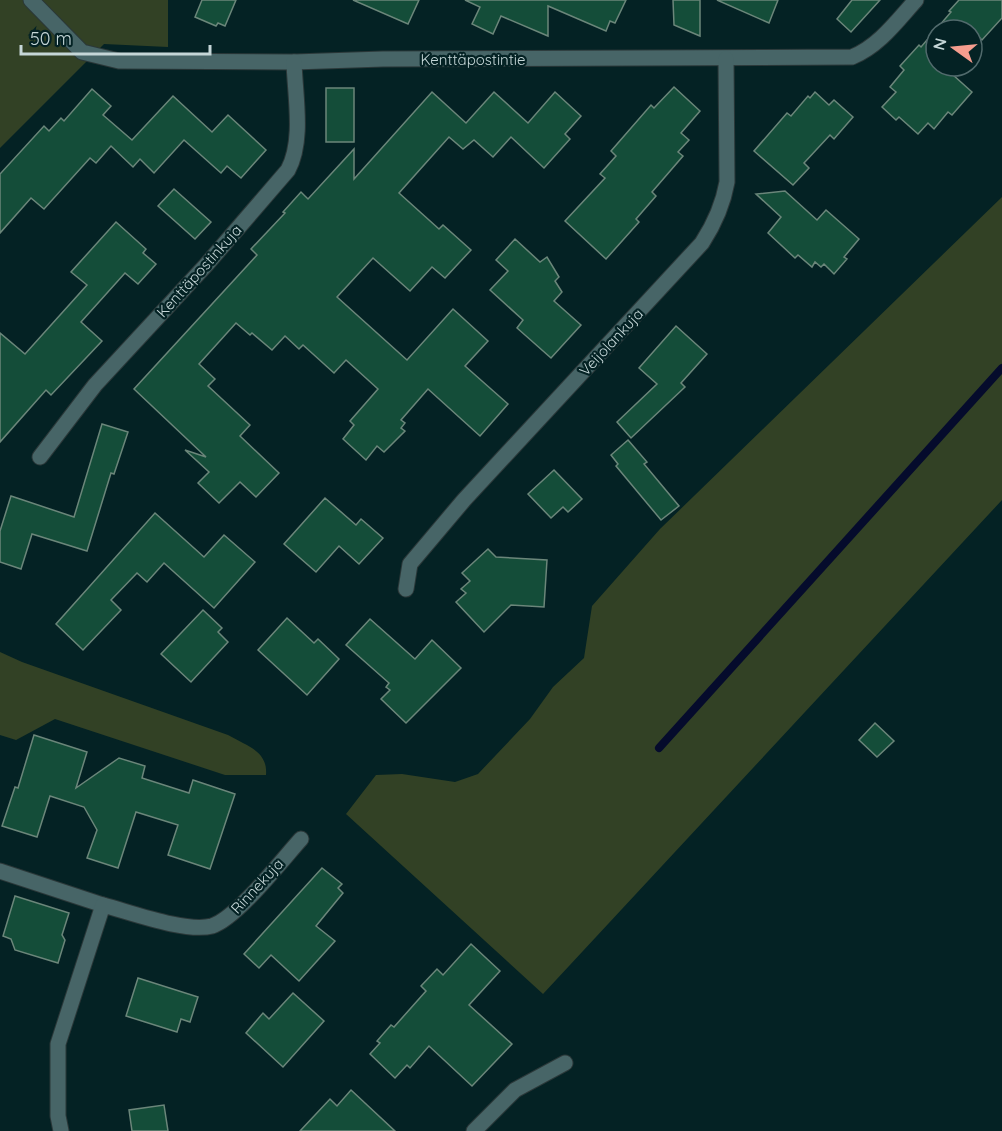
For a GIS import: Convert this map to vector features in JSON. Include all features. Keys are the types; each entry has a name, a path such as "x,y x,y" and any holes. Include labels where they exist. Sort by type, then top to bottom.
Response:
{"street":[{"name":"Kenttäpostintie","path":"31,0 82,52 119,61 294,62 383,59 852,57 869,49 880,40 916,0"},
{"name":"Veijolankuja","path":"406,589 408,567 464,500 702,243 715,223 724,201 727,182 726,59"},
{"name":"Kenttäpostinkuja","path":"40,457 95,384 207,264 288,170 295,158 297,144 294,62"},
{"name":"Rinnekuja","path":"0,871 104,905 182,926 211,926 233,914 301,839"},
{"path":"61,1131 58,1116 58,1044 104,905"},
{"path":"474,1131 515,1090 565,1063"}],"green space":[{"path":"0,0 168,0 168,47 104,44 0,148"},
{"path":"1002,197 1002,500 543,994 346,814 376,775 402,774 455,782 478,774 530,719 553,687 584,658 592,606 660,529"},
{"path":"0,652 22,662 228,735 249,746 260,755 264,760 266,775 225,775 55,719 16,740 0,735"}],"building":[{"path":"202,0 236,0 225,26 218,23 216,26 195,17"},
{"path":"353,0 419,0 408,24"},
{"path":"465,0 626,0 615,23 610,21 606,31 548,6 548,36 501,16 493,34 472,24 480,7"},
{"path":"673,0 700,0 700,36 674,25"},
{"path":"717,0 778,0 769,23"},
{"path":"852,0 880,0 851,32 837,19"},
{"path":"959,0 1002,0 1002,18 984,38 984,18 946,18 951,12 949,11"},
{"path":"924,44 924,78 956,78 972,92 952,115 948,112 934,129 928,123 918,134 899,117 896,120 882,107 896,92 890,87 904,70 900,66 919,45 921,47"},
{"path":"674,87 700,111 681,133 689,140 678,152 683,156 652,192 656,196 636,219 639,222 606,259 565,221 605,178 600,174 616,156 611,151 651,105 654,108"},
{"path":"326,88 354,88 354,142 326,142"},
{"path":"92,89 111,106 103,115 132,140 173,96 212,132 228,115 266,150 241,178 227,166 221,173 184,140 154,173 140,159 133,167 111,146 96,163 90,158 44,209 31,198 0,233 0,174 44,126 49,131 61,118 64,121"},
{"path":"432,92 466,123 494,92 528,123 555,92 581,116 565,134 570,139 544,168 511,137 493,157 474,140 463,149 449,137 399,193 439,229 443,225 471,250 445,278 432,267 410,291 373,258 337,297 407,360 453,309 488,341 465,366 508,404 480,436 428,389 401,420 405,423 401,428 405,431 384,452 377,446 366,460 343,439 354,425 350,421 378,389 346,360 334,373 303,345 299,349 285,336 272,350 236,323 199,364 215,379 208,386 250,425 240,436 279,473 256,497 240,482 219,503 198,483 209,472 185,450 206,457 134,389 257,255 251,249 285,213 283,212 301,192 308,199 354,149 354,179"},
{"path":"815,92 829,105 834,100 853,117 834,139 830,135 804,163 809,168 793,185 754,151 787,113 791,116 808,96 810,98"},
{"path":"174,189 211,222 195,239 158,206"},
{"path":"785,191 817,220 826,210 859,239 844,257 847,259 834,274 824,264 821,267 815,262 812,267 798,255 795,258 768,233 781,217 756,194"},
{"path":"116,222 146,249 143,253 156,264 138,284 125,273 81,322 102,341 51,395 46,390 0,442 0,333 25,354 87,285 71,272"},
{"path":"515,239 540,262 547,257 559,277 555,281 562,292 554,301 581,325 551,358 517,328 523,320 490,290 508,271 496,260"},
{"path":"676,326 707,354 681,383 685,387 631,438 617,422 657,384 639,368"},
{"path":"102,424 128,432 114,474 111,473 87,551 32,534 21,569 0,562 0,531 11,496 74,517"},
{"path":"628,440 647,462 644,464 679,506 661,520 616,466 618,464 611,455"},
{"path":"554,470 582,499 568,512 563,507 551,518 528,494"},
{"path":"325,498 356,525 361,519 383,538 359,564 339,546 316,572 284,544"},
{"path":"155,513 204,557 224,535 255,562 214,608 164,563 147,582 137,573 111,600 121,610 83,650 56,624"},
{"path":"488,549 496,557 547,560 544,607 511,605 484,632 456,602 466,593 461,589 470,581 462,573"},
{"path":"203,610 222,628 218,632 228,642 191,682 161,654"},
{"path":"287,618 314,643 318,639 339,659 307,695 258,650"},
{"path":"370,619 415,659 432,640 461,668 406,723 381,699 390,690 386,687 389,683 346,645"},
{"path":"875,723 894,741 877,757 859,740"},
{"path":"34,735 87,752 76,788 119,758 145,766 142,778 189,793 193,780 235,794 210,869 168,855 178,825 136,812 118,868 87,858 97,830 84,807 50,796 37,837 2,826 15,787 18,788"},
{"path":"322,868 342,884 338,888 343,893 316,926 335,941 299,981 271,955 259,968 244,954"},
{"path":"15,896 69,913 62,935 65,940 58,963 15,950 11,939 3,936"},
{"path":"471,944 500,971 469,1005 512,1044 472,1086 429,1046 410,1068 407,1065 395,1078 370,1054 380,1043 377,1041 391,1025 394,1027 426,991 421,986 437,969 443,975"},
{"path":"138,978 198,997 190,1022 181,1019 177,1032 126,1016"},
{"path":"293,993 324,1021 283,1067 246,1033 263,1013 269,1019"},
{"path":"351,1090 395,1131 300,1131 330,1099 337,1106"},
{"path":"164,1105 168,1131 132,1131 129,1110"}],"waterway":[{"path":"659,748 1002,368"}]}
